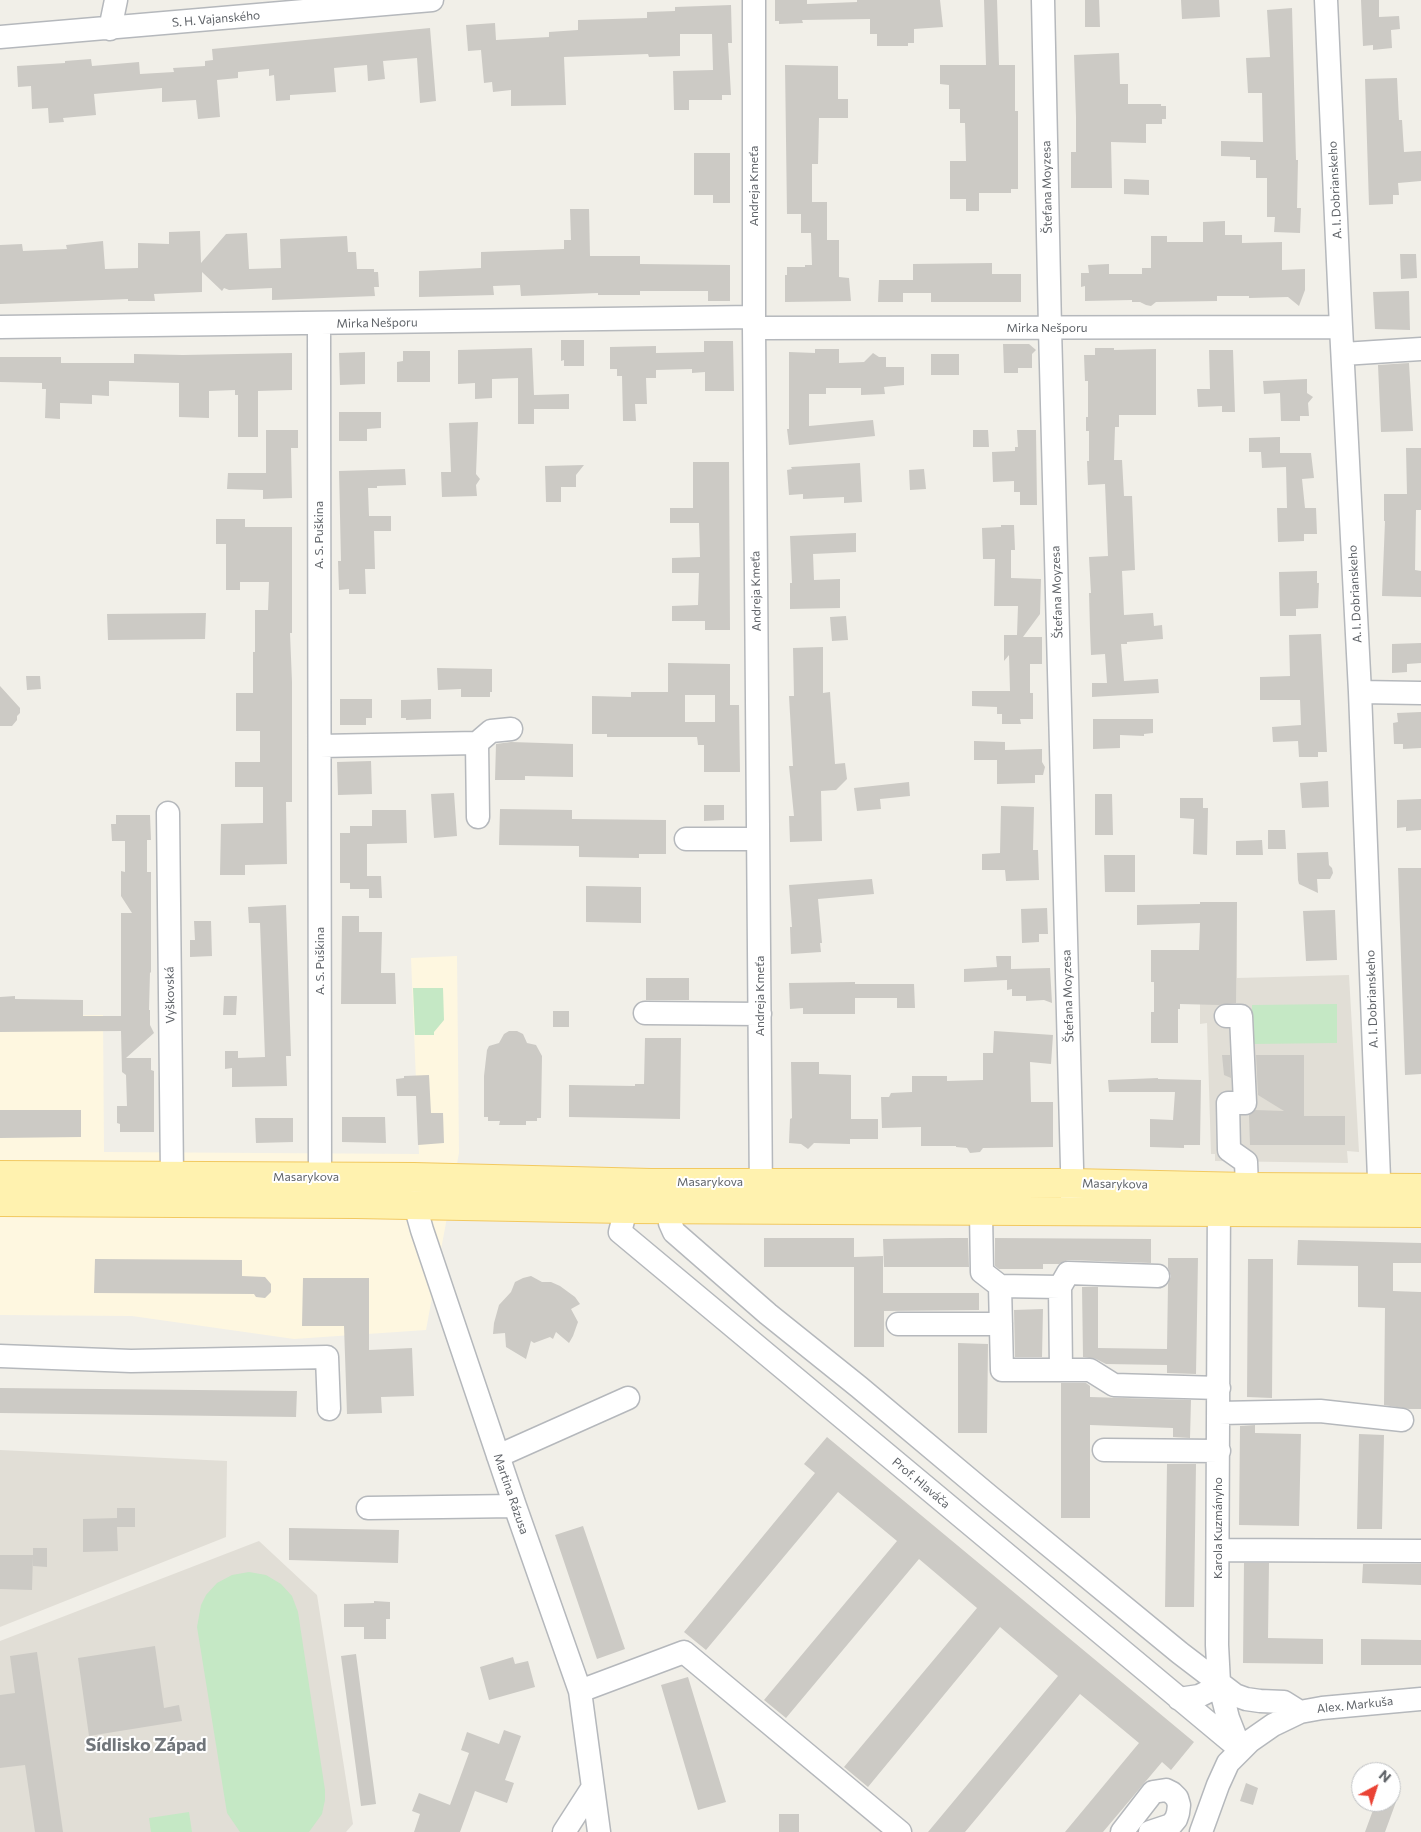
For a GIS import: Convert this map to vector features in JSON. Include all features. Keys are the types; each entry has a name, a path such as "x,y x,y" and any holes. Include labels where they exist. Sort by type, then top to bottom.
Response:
{"main road":[{"name":"Masarykova","path":"0,1175 414,1178 650,1183 1072,1183 1219,1199 1247,1187 1380,1200 1421,1213"},
{"name":"Masarykova","path":"0,1202 585,1208 623,1220 669,1209 1072,1212 1219,1199 1380,1200 1421,1188"}],"street":[{"path":"110,29 116,0"},
{"name":"S. H. Vajanského","path":"0,37 432,0"},
{"name":"Andreja Kmeťa","path":"754,0 754,322 762,1209"},
{"name":"Štefana Moyzesa","path":"1043,0 1072,1212"},
{"name":"A. I. Dobrianskeho","path":"1326,0 1360,692 1380,1200"},
{"name":"Mirka Nešporu","path":"0,328 754,322 1050,328 1341,327"},
{"name":"A. S. Puškina","path":"319,324 320,1204"},
{"path":"1343,354 1421,349"},
{"path":"1360,692 1421,693"},
{"path":"320,746 477,743 490,731 511,729"},
{"path":"477,743 478,817"},
{"name":"Vyškovská","path":"168,813 172,1177"},
{"path":"686,839 758,839"},
{"path":"646,1013 760,1014"},
{"path":"1226,1016 1240,1016 1245,1103 1228,1103 1229,1150 1246,1162 1247,1187"},
{"path":"92,1202 93,1176"},
{"name":"Martina Rázusa","path":"414,1178 415,1205 498,1456 580,1691 599,1832"},
{"path":"623,1220 650,1183 669,1209 670,1223 674,1232 768,1314 989,1496 1234,1695 1246,1699 1284,1702 1300,1712"},
{"name":"Karola Kuzmányho","path":"1219,1199 1219,1550 1217,1645 1219,1683 1228,1718 1240,1749"},
{"path":"981,1212 982,1272 1000,1286 1060,1287"},
{"name":"Prof. Hlaváča","path":"623,1220 746,1338 1240,1749"},
{"path":"1061,1370 1060,1287 1068,1273 1158,1276"},
{"path":"1000,1286 1002,1370 1090,1370 1114,1385 1218,1388"},
{"path":"746,1338 768,1314"},
{"path":"898,1324 1001,1324"},
{"path":"0,1356 131,1361 327,1358 329,1409"},
{"path":"498,1456 628,1398"},
{"path":"1218,1413 1320,1411 1402,1420"},
{"path":"1104,1450 1219,1451"},
{"path":"368,1508 515,1506"},
{"path":"1219,1550 1421,1551"},
{"path":"580,1691 684,1652 900,1832"},
{"path":"1179,1699 1199,1696 1213,1689 1219,1683"},
{"name":"Alex. Markuša","path":"1240,1749 1273,1725 1300,1712 1322,1708 1421,1699"},
{"path":"1201,1832 1222,1773 1240,1749"},
{"path":"564,1832 593,1787"},
{"path":"1122,1832 1153,1792 1166,1790 1172,1793 1179,1805 1176,1819 1171,1825 1150,1832"}],"shaded area":[{"path":"1200,902 1237,902 1237,978 1349,975 1359,1152 1347,1151 1348,1163 1215,1161 1215,1154 1211,1154 1207,1023 1200,1024"},
{"path":"457,956 459,1153 426,1330 294,1339 132,1316 0,1315 0,1016 103,1015 104,1152 419,1154 411,958"},
{"path":"0,1450 227,1461 226,1537 0,1627"},
{"path":"259,1541 317,1595 353,1824 346,1832 0,1832 0,1641"}],"green space":[{"path":"413,988 443,988 444,1020 434,1032 434,1035 415,1035"},
{"path":"1337,1004 1337,1043 1252,1044 1252,1005"},
{"path":"249,1572 266,1575 281,1584 292,1596 298,1612 325,1790 322,1814 309,1832 240,1832 227,1813 197,1627 201,1605 206,1595 217,1583 232,1575"},
{"path":"189,1812 192,1832 151,1832 149,1818"}],"building":[{"path":"775,0 807,0 807,4 857,2 857,0 940,0 943,27 914,29 914,43 908,43 908,46 877,46 877,34 870,34 870,19 802,20 803,23 779,24 779,21 775,21"},
{"path":"984,0 997,0 999,65 1015,65 1015,111 1018,111 1018,189 1011,189 1011,193 979,193 979,211 966,211 966,199 950,199 950,161 966,161 965,123 960,123 960,109 949,109 949,85 940,84 940,65 986,65"},
{"path":"1085,0 1099,0 1100,27 1085,27"},
{"path":"1181,0 1219,0 1220,17 1182,19"},
{"path":"1361,0 1379,0 1379,17 1399,16 1400,29 1391,30 1392,48 1373,50 1373,45 1363,46"},
{"path":"731,5 732,43 728,43 731,95 722,95 722,100 689,100 689,110 674,110 673,71 713,70 712,34 680,34 680,56 649,57 648,54 564,57 566,105 511,106 511,90 493,92 492,82 484,83 481,50 468,51 466,25 495,23 496,40 549,37 549,32 578,30 578,20 647,18 647,12 675,11 675,7"},
{"path":"1292,8 1296,160 1298,160 1297,208 1301,208 1300,233 1274,232 1275,217 1267,217 1267,178 1256,178 1256,160 1250,160 1250,157 1221,156 1221,141 1263,142 1262,93 1248,93 1246,58 1270,57 1267,10"},
{"path":"430,28 436,101 420,103 417,58 383,61 385,79 368,81 367,65 334,68 336,92 290,95 290,100 276,101 274,75 269,76 269,69 238,72 238,78 217,80 220,117 198,119 196,100 162,102 162,88 94,94 96,115 63,118 64,122 49,123 48,108 32,109 31,86 18,87 17,66 65,63 65,61 91,59 92,66 139,62 140,74 174,72 173,68 205,66 205,61 213,60 212,49"},
{"path":"1119,53 1120,84 1128,84 1128,104 1161,104 1161,106 1166,106 1166,119 1162,119 1162,124 1146,124 1146,143 1111,142 1112,188 1071,188 1071,152 1076,152 1074,55"},
{"path":"785,65 838,66 838,99 848,99 848,118 819,118 818,164 812,164 812,202 827,202 827,240 839,240 839,277 849,278 851,301 785,302 785,275 787,275 787,267 812,265 811,233 801,233 801,214 787,214"},
{"path":"1397,78 1399,120 1402,120 1404,152 1421,151 1421,181 1398,183 1399,195 1393,195 1393,204 1369,205 1365,79"},
{"path":"694,153 730,153 730,203 713,203 713,195 694,195"},
{"path":"1124,179 1149,180 1149,195 1124,194"},
{"path":"570,209 589,209 590,256 640,256 640,264 730,265 730,301 708,301 708,291 640,291 640,295 598,295 598,293 521,296 520,285 493,286 494,295 419,297 419,271 481,268 481,252 564,249 564,240 571,240"},
{"path":"1225,221 1225,235 1242,235 1242,243 1282,242 1282,270 1305,269 1305,290 1299,306 1288,297 1249,298 1249,296 1217,296 1217,301 1156,302 1151,306 1140,302 1132,302 1132,300 1085,301 1085,286 1081,287 1081,273 1089,273 1088,265 1109,264 1109,274 1142,274 1142,268 1151,268 1151,236 1167,236 1167,242 1203,242 1203,222"},
{"path":"200,231 201,263 226,234 247,233 249,269 281,268 280,239 347,236 348,252 356,252 357,269 374,269 374,272 378,272 379,287 374,287 375,296 272,300 272,288 229,290 224,288 222,291 202,272 202,292 154,294 155,301 128,301 128,299 0,304 0,245 22,244 23,251 67,249 66,245 103,241 105,269 138,268 138,243 169,244 169,232"},
{"path":"1400,254 1416,254 1417,278 1401,279"},
{"path":"992,263 992,274 1021,274 1021,302 931,302 931,293 903,293 903,302 878,302 879,280 913,280 913,264"},
{"path":"1409,291 1410,330 1375,329 1373,292"},
{"path":"561,340 584,340 584,366 564,366 564,360 561,361"},
{"path":"704,341 733,341 734,391 705,391 705,372 692,373 692,369 656,370 656,378 646,378 647,404 635,404 636,421 623,421 622,376 617,376 617,369 610,369 610,347 656,346 656,353 704,352"},
{"path":"1003,344 1029,344 1036,350 1032,354 1032,368 1018,368 1018,373 1004,373"},
{"path":"532,348 534,395 569,394 569,409 534,409 534,424 518,424 518,378 492,379 492,398 475,399 475,383 458,384 458,350"},
{"path":"1095,348 1114,348 1114,350 1156,349 1156,415 1119,415 1119,427 1115,427 1114,460 1122,460 1124,496 1132,496 1135,570 1122,571 1124,615 1153,613 1154,626 1162,625 1163,639 1121,644 1124,681 1158,679 1159,693 1092,697 1092,683 1107,683 1105,654 1091,655 1090,630 1089,593 1091,593 1089,557 1108,556 1105,484 1088,485 1089,431 1086,431 1086,417 1088,417 1088,381 1085,381 1084,355 1095,355"},
{"path":"815,349 839,349 839,363 864,362 873,353 879,357 886,357 886,367 904,367 904,385 884,387 885,394 861,395 861,388 826,388 826,394 809,394 809,426 873,420 875,436 789,445 787,429 789,429 789,352 815,353"},
{"path":"1209,350 1233,350 1235,412 1222,412 1222,406 1198,407 1197,389 1210,389"},
{"path":"403,351 430,351 430,382 397,382 397,362 403,361"},
{"path":"365,352 365,384 340,385 339,353"},
{"path":"292,353 292,390 258,391 258,437 238,437 238,395 235,395 235,390 209,391 209,418 179,417 179,383 109,381 109,396 92,395 92,404 60,403 60,419 45,418 46,389 42,389 42,383 0,382 0,357 61,357 61,363 134,363 134,354"},
{"path":"931,354 959,354 959,375 931,375"},
{"path":"1409,363 1413,431 1381,432 1378,365"},
{"path":"1307,379 1307,393 1313,397 1308,403 1309,416 1300,416 1300,421 1281,421 1280,393 1264,394 1263,381"},
{"path":"339,412 381,412 381,428 367,429 367,441 339,441"},
{"path":"478,422 476,474 480,479 476,485 477,496 442,497 441,472 451,472 449,423"},
{"path":"266,430 298,430 298,448 291,448 292,498 263,499 263,490 227,489 228,473 266,473"},
{"path":"973,430 988,430 989,447 973,447"},
{"path":"1017,430 1036,430 1037,505 1020,505 1020,492 1014,492 1014,481 993,482 992,452 1015,451 1015,447 1018,447"},
{"path":"1280,437 1280,453 1311,453 1314,478 1302,479 1305,508 1316,508 1317,534 1304,534 1304,541 1278,542 1277,508 1287,508 1286,467 1262,468 1261,452 1249,452 1249,438"},
{"path":"1406,448 1421,448 1421,510 1416,510 1415,570 1421,571 1421,597 1382,596 1385,521 1384,494 1407,494"},
{"path":"693,462 729,462 730,630 705,630 705,621 672,621 672,606 698,605 699,573 672,573 672,558 700,557 699,523 670,523 670,508 693,508"},
{"path":"860,463 862,502 844,503 844,497 803,499 803,494 789,495 787,470 792,469 791,467"},
{"path":"584,465 576,475 576,487 561,487 561,502 546,502 545,466"},
{"path":"405,469 406,485 368,488 369,516 391,516 391,531 374,531 375,569 365,569 366,594 349,594 349,589 339,590 338,561 341,561 339,471"},
{"path":"924,469 926,489 910,490 909,470"},
{"path":"216,519 245,519 245,527 292,527 292,633 290,633 292,802 286,802 287,864 245,865 245,875 220,875 221,824 263,823 263,787 235,787 235,762 260,762 260,731 236,731 236,693 253,693 255,610 268,610 269,582 240,582 240,590 226,590 226,544 216,544"},
{"path":"1001,525 1014,525 1015,550 1011,550 1011,578 1041,579 1040,614 1023,637 1042,637 1042,664 1030,664 1030,693 1033,693 1033,719 1020,719 1021,724 1002,724 1002,714 997,714 997,707 972,706 972,691 1010,691 1009,655 1004,661 1004,635 1017,635 1018,606 994,606 995,559 983,559 982,528 1001,527"},
{"path":"856,533 856,552 813,554 814,580 840,579 840,608 790,609 790,583 792,583 790,536"},
{"path":"1317,571 1317,583 1319,583 1318,608 1296,609 1296,616 1280,616 1279,572"},
{"path":"206,613 205,639 108,640 107,614"},
{"path":"846,616 848,640 832,641 830,617"},
{"path":"1321,634 1327,752 1318,752 1318,757 1299,757 1298,741 1273,742 1272,727 1301,725 1300,700 1260,700 1260,677 1290,676 1289,635"},
{"path":"1421,643 1421,663 1407,664 1407,672 1392,673 1392,644"},
{"path":"823,647 823,693 830,692 835,764 845,763 847,779 836,790 821,791 822,841 790,842 789,816 794,816 789,766 793,766 789,696 794,696 793,648"},
{"path":"668,663 730,664 730,705 739,705 740,772 704,772 704,745 698,745 697,737 607,737 607,734 592,734 592,696 631,697 631,692 668,692","holes":["685,695 715,695 715,722 685,722"]},
{"path":"437,668 492,669 492,692 490,692 490,697 461,697 461,689 438,690"},
{"path":"26,676 40,676 41,689 27,690"},
{"path":"0,686 20,708 17,720 12,726 0,726"},
{"path":"340,699 372,699 372,718 366,718 366,725 340,725"},
{"path":"431,699 431,719 406,720 406,718 401,718 401,700"},
{"path":"1421,712 1421,748 1403,749 1403,744 1394,744 1393,723 1398,722 1397,713"},
{"path":"1093,719 1153,719 1153,733 1144,734 1144,736 1120,735 1120,748 1093,749"},
{"path":"974,741 1005,742 1005,750 1042,749 1042,762 1045,767 1043,775 1035,775 1035,783 997,784 997,760 974,760"},
{"path":"511,742 573,744 573,777 525,776 525,780 495,780 496,744"},
{"path":"371,761 372,794 338,795 337,762"},
{"path":"1328,781 1329,807 1302,808 1300,783"},
{"path":"909,782 910,796 880,799 881,809 857,811 854,788"},
{"path":"454,793 457,836 434,838 431,794"},
{"path":"1095,794 1112,794 1113,835 1095,835"},
{"path":"1180,798 1203,798 1203,808 1208,808 1207,855 1193,854 1194,819 1180,818"},
{"path":"1421,799 1421,830 1406,831 1406,827 1397,828 1397,800"},
{"path":"704,805 724,805 724,820 704,821"},
{"path":"1001,806 1034,807 1033,850 1038,850 1039,880 1006,881 1005,870 982,870 982,854 1000,853"},
{"path":"500,809 572,810 572,819 666,820 666,854 639,854 639,858 579,857 579,846 499,845"},
{"path":"372,810 406,810 407,843 367,844 367,876 381,876 382,898 369,898 369,889 350,889 350,883 340,883 340,833 350,833 350,826 372,826"},
{"path":"116,815 150,815 151,840 147,840 147,872 151,872 149,1010 150,1025 154,1033 126,1058 151,1058 151,1070 154,1071 154,1132 120,1132 120,1124 117,1123 117,1106 127,1106 126,1075 122,1072 121,1031 0,1032 0,997 15,996 15,999 83,1000 83,1016 121,1016 121,913 132,913 121,896 121,871 125,872 125,841 112,841 111,824 116,824"},
{"path":"1268,830 1285,830 1286,849 1268,849"},
{"path":"1262,840 1263,855 1236,855 1236,841"},
{"path":"1328,852 1329,865 1333,873 1330,879 1317,879 1318,893 1299,884 1297,853"},
{"path":"1104,855 1135,855 1135,892 1105,892"},
{"path":"1398,868 1421,868 1421,1074 1405,1075"},
{"path":"872,879 874,894 818,899 822,943 820,943 821,952 791,954 790,927 792,927 789,885"},
{"path":"586,886 641,887 641,923 586,922"},
{"path":"1200,902 1237,902 1236,1003 1219,1005 1180,1004 1180,1009 1178,1009 1178,1043 1151,1043 1151,1012 1154,1012 1154,982 1151,982 1151,950 1199,950 1200,923 1137,925 1137,905 1200,904"},
{"path":"286,905 291,1056 286,1056 287,1086 232,1087 232,1068 225,1069 225,1051 238,1051 238,1058 265,1057 260,923 249,923 248,907"},
{"path":"1047,908 1048,934 1039,934 1039,942 1022,943 1021,909"},
{"path":"1335,910 1337,960 1306,961 1303,911"},
{"path":"342,916 359,916 359,932 382,932 381,973 395,973 396,1004 341,1004"},
{"path":"194,921 211,921 212,956 190,957 190,940 195,940"},
{"path":"996,956 1011,956 1011,969 1050,968 1052,1003 1044,1000 1026,1001 1026,996 1012,996 1012,989 1007,990 1007,980 964,982 964,969 997,967"},
{"path":"646,978 689,978 689,1000 646,1000"},
{"path":"855,982 855,984 914,984 915,1008 897,1008 897,998 855,998 855,1014 803,1014 803,1008 790,1009 789,983"},
{"path":"224,996 237,996 236,1015 223,1015"},
{"path":"553,1011 569,1011 569,1027 553,1027"},
{"path":"509,1031 517,1031 523,1034 527,1043 536,1045 542,1056 541,1118 537,1118 537,1121 526,1121 526,1125 499,1125 500,1121 488,1121 488,1117 484,1117 484,1076 487,1050 489,1046 499,1043 504,1034"},
{"path":"994,1031 1053,1035 1051,1064 1030,1062 1031,1102 1053,1102 1053,1147 983,1148 980,1152 970,1153 967,1148 956,1146 921,1146 921,1127 882,1128 881,1097 889,1097 891,1093 912,1092 912,1076 947,1076 947,1081 983,1080 983,1053 993,1053"},
{"path":"645,1038 681,1038 680,1119 569,1117 569,1085 635,1086 635,1084 644,1084"},
{"path":"1222,1055 1230,1055 1231,1078 1224,1075"},
{"path":"1256,1055 1304,1055 1304,1116 1345,1116 1345,1145 1250,1145 1249,1115 1255,1110 1284,1111 1258,1095"},
{"path":"791,1062 819,1062 819,1074 851,1075 851,1119 878,1119 878,1139 850,1139 850,1144 814,1143 808,1149 801,1144 789,1143 790,1119 792,1118"},
{"path":"429,1075 431,1113 443,1113 444,1143 418,1145 416,1096 397,1096 396,1079 404,1078 404,1076"},
{"path":"1158,1078 1201,1080 1200,1145 1184,1145 1184,1148 1150,1147 1150,1119 1173,1120 1175,1092 1109,1092 1108,1080"},
{"path":"0,1110 81,1110 81,1137 0,1138"},
{"path":"342,1117 385,1117 386,1143 342,1142"},
{"path":"255,1118 293,1118 293,1142 256,1143"},
{"path":"764,1238 854,1238 854,1267 764,1267"},
{"path":"968,1238 969,1267 884,1267 883,1239"},
{"path":"995,1238 1151,1239 1151,1263 1068,1260 1059,1264 1043,1264 1043,1269 999,1269 995,1266"},
{"path":"1298,1240 1421,1243 1421,1263 1393,1263 1393,1291 1421,1292 1421,1409 1384,1405 1385,1308 1358,1307 1358,1266 1297,1265"},
{"path":"883,1256 883,1293 979,1293 979,1310 884,1311 884,1347 854,1347 854,1257"},
{"path":"1168,1258 1198,1258 1196,1374 1167,1373 1167,1365 1106,1364 1096,1359 1083,1357 1082,1287 1098,1287 1098,1348 1167,1349 1168,1284 1171,1276 1168,1268"},
{"path":"95,1259 242,1260 242,1276 265,1277 271,1284 271,1292 265,1298 256,1297 254,1294 94,1293"},
{"path":"1248,1259 1273,1259 1272,1398 1247,1397"},
{"path":"531,1276 542,1282 551,1282 560,1286 575,1297 580,1304 571,1309 578,1322 569,1343 556,1332 553,1339 550,1337 534,1343 531,1341 526,1359 506,1347 505,1333 493,1334 499,1305 511,1292 515,1282"},
{"path":"303,1278 369,1278 369,1350 412,1348 414,1396 381,1397 382,1413 347,1414 344,1326 302,1326"},
{"path":"1043,1309 1042,1357 1015,1357 1014,1310"},
{"path":"958,1343 988,1344 987,1433 958,1433"},
{"path":"1061,1383 1086,1383 1090,1386 1090,1397 1191,1400 1190,1438 1173,1437 1173,1428 1090,1425 1090,1518 1061,1518"},
{"path":"0,1388 297,1391 296,1417 0,1413"},
{"path":"1255,1425 1255,1433 1301,1434 1299,1526 1239,1525 1240,1426"},
{"path":"1359,1434 1384,1435 1382,1529 1357,1529"},
{"path":"827,1437 1194,1742 1171,1770 1162,1762 1103,1832 1065,1832 1139,1743 1080,1694 965,1832 928,1832 1058,1676 1000,1627 868,1787 844,1767 977,1608 919,1559 786,1718 764,1700 897,1541 838,1492 706,1650 684,1632 815,1473 804,1464"},
{"path":"1167,1464 1196,1464 1194,1607 1165,1607"},
{"path":"117,1508 135,1508 135,1527 117,1527 118,1551 83,1552 83,1519 117,1518"},
{"path":"583,1526 625,1649 597,1659 555,1535"},
{"path":"289,1528 399,1530 398,1563 289,1560"},
{"path":"33,1548 47,1548 47,1567 33,1566 33,1556 32,1590 0,1589 0,1555 33,1555"},
{"path":"1244,1563 1269,1563 1268,1638 1323,1639 1323,1664 1243,1663"},
{"path":"1363,1564 1421,1564 1421,1585 1362,1583"},
{"path":"374,1601 390,1602 390,1619 386,1619 386,1639 364,1639 364,1627 344,1627 344,1604 374,1603"},
{"path":"1361,1639 1421,1640 1421,1665 1361,1665"},
{"path":"155,1646 164,1708 179,1705 182,1721 89,1736 78,1658"},
{"path":"37,1652 63,1832 35,1832 25,1765 0,1768 0,1695 15,1693 10,1656"},
{"path":"356,1654 376,1804 361,1806 341,1656"},
{"path":"513,1657 515,1664 528,1661 535,1687 489,1700 480,1667"},
{"path":"688,1677 726,1802 698,1810 661,1685"},
{"path":"504,1730 521,1736 505,1780 514,1783 507,1803 475,1791 460,1832 414,1832 420,1814 412,1811 419,1793 450,1805 469,1753 461,1750 467,1732 499,1744"},
{"path":"1246,1783 1258,1788 1253,1805 1240,1801"},
{"path":"1372,1812 1392,1812 1385,1832 1365,1832"},
{"path":"779,1814 799,1814 799,1832 779,1832"}],"district":[{"name":"Sídlisko Západ","path":"146,1745"}]}
